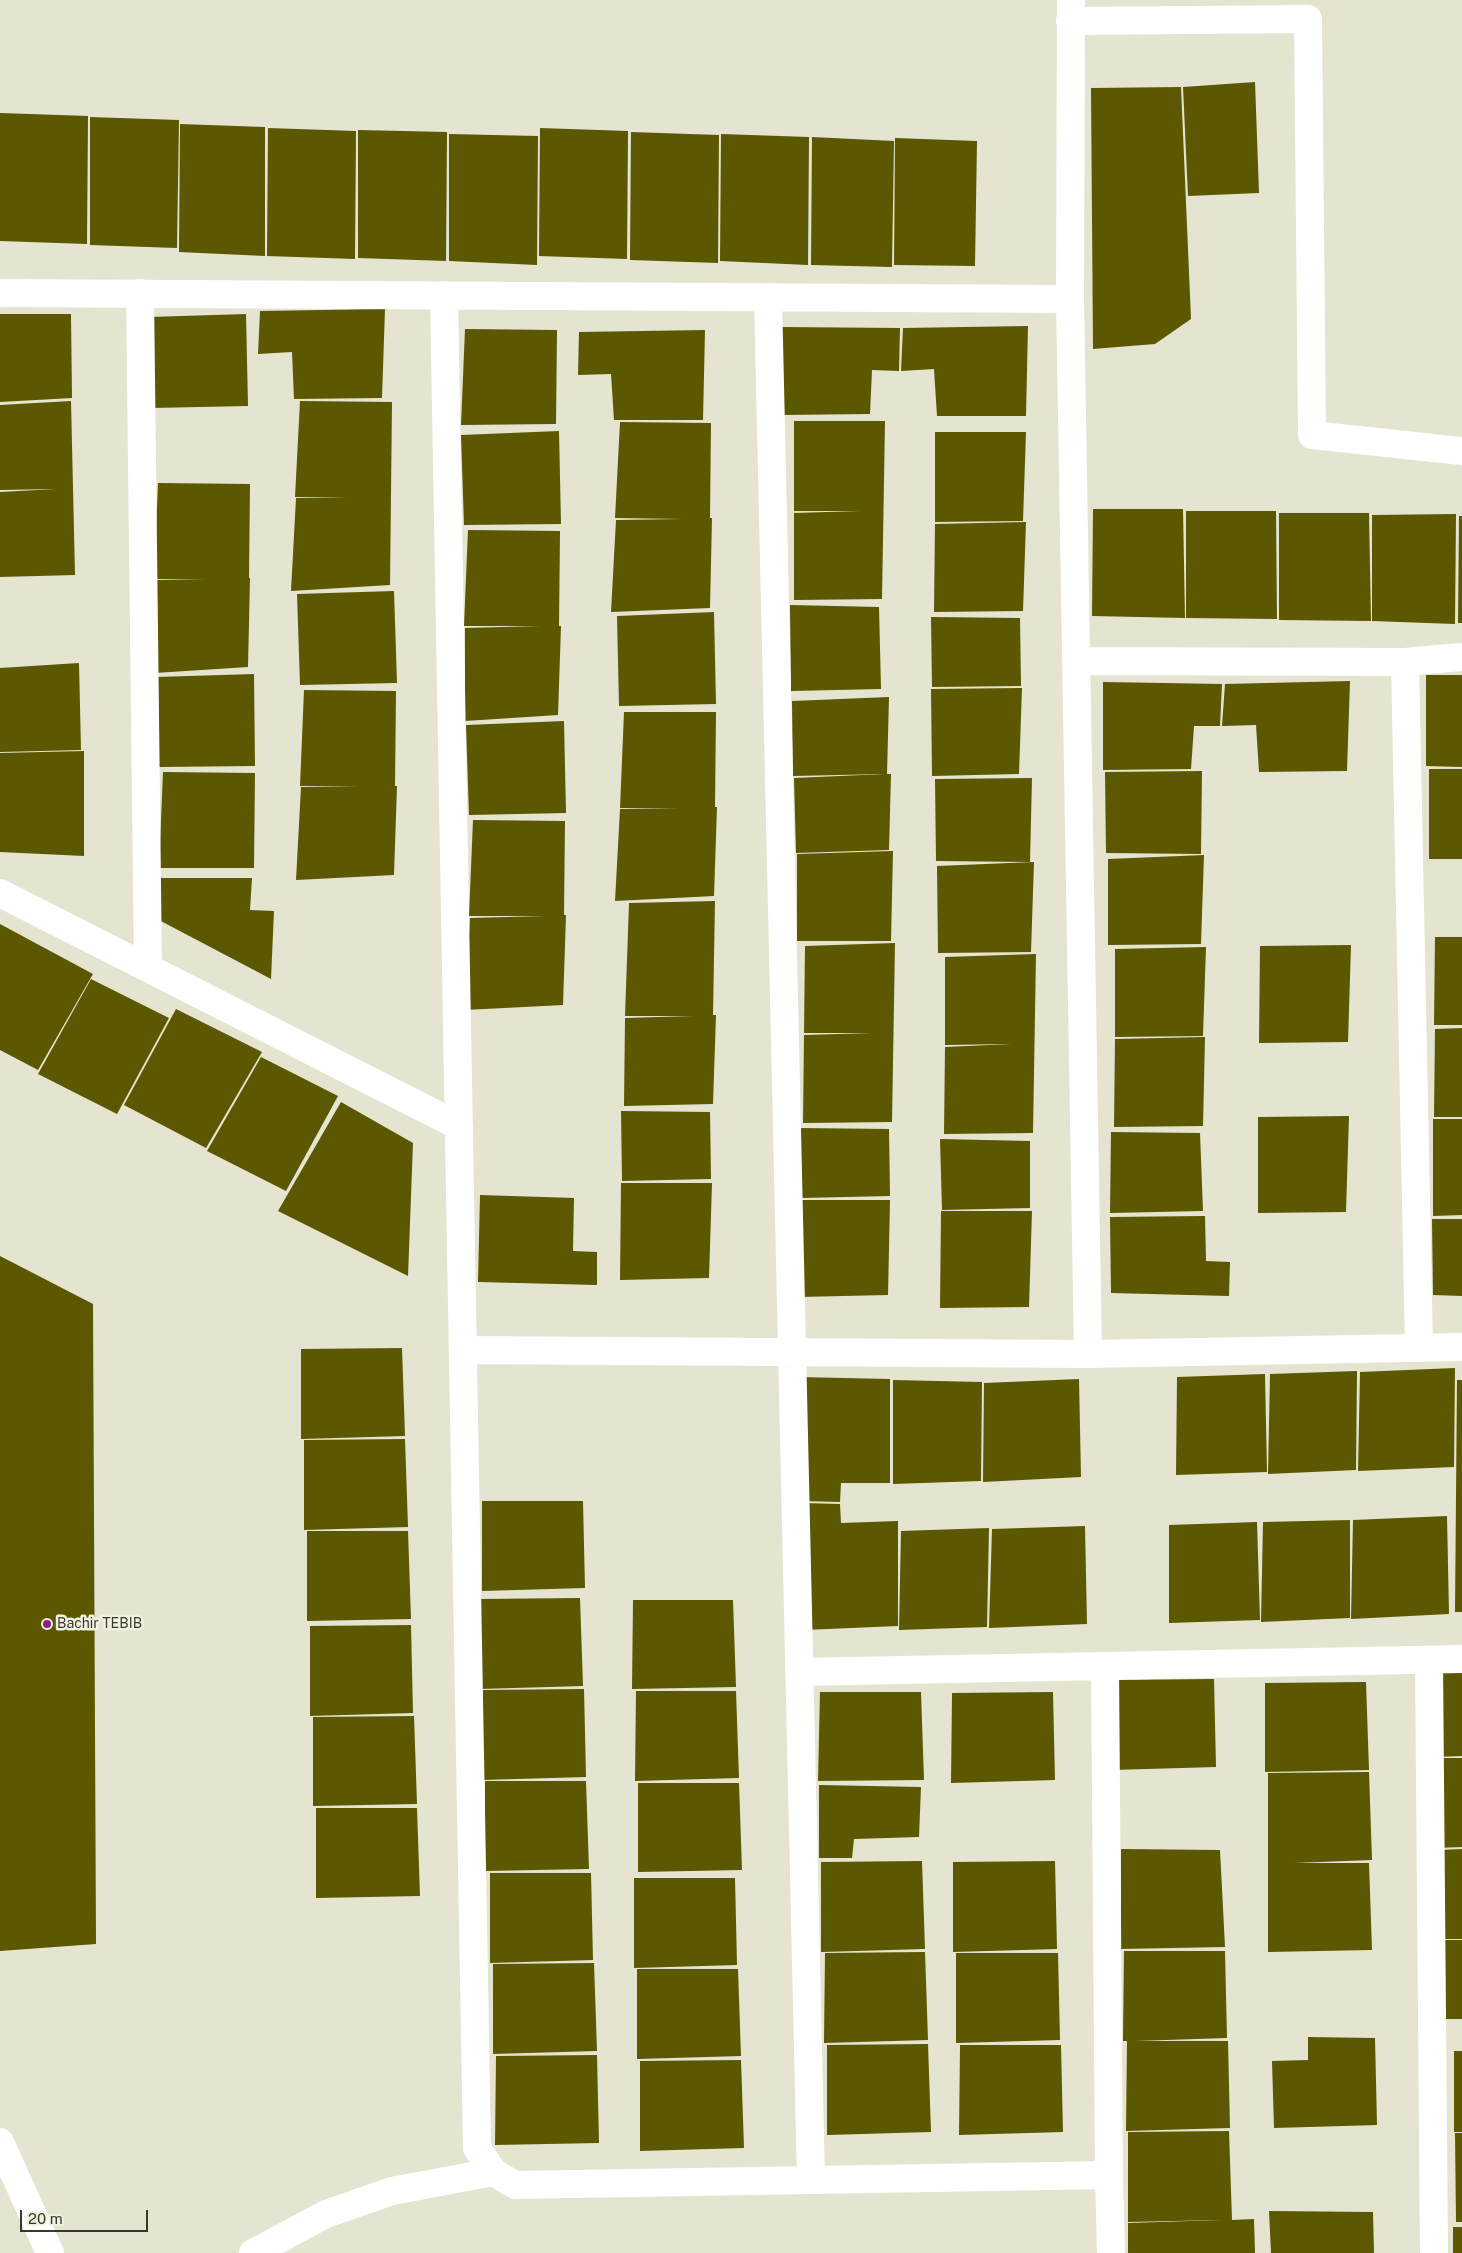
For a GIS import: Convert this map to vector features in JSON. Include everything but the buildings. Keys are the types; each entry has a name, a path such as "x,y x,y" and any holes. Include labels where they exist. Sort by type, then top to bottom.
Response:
{"street":[{"path":"1088,1354 1070,299 1071,10 1308,19 1312,435 1462,451"},
{"path":"0,293 1070,299"},
{"path":"140,293 148,968"},
{"path":"444,295 477,2148 492,2172 516,2185 1108,2175"},
{"path":"768,297 811,2180"},
{"path":"1076,661 1405,662 1462,657"},
{"path":"1405,662 1420,1348"},
{"path":"0,893 459,1126"},
{"path":"463,1350 1088,1354 1462,1347"},
{"path":"799,1672 1462,1659"},
{"path":"1429,1660 1434,2253"},
{"path":"1105,1666 1108,2175 1111,2253"},
{"path":"0,2142 50,2253"},
{"path":"253,2253 326,2214 392,2191 492,2172"}],"place":[{"name":"Bachir TEBIB","path":"47,1624"}]}
